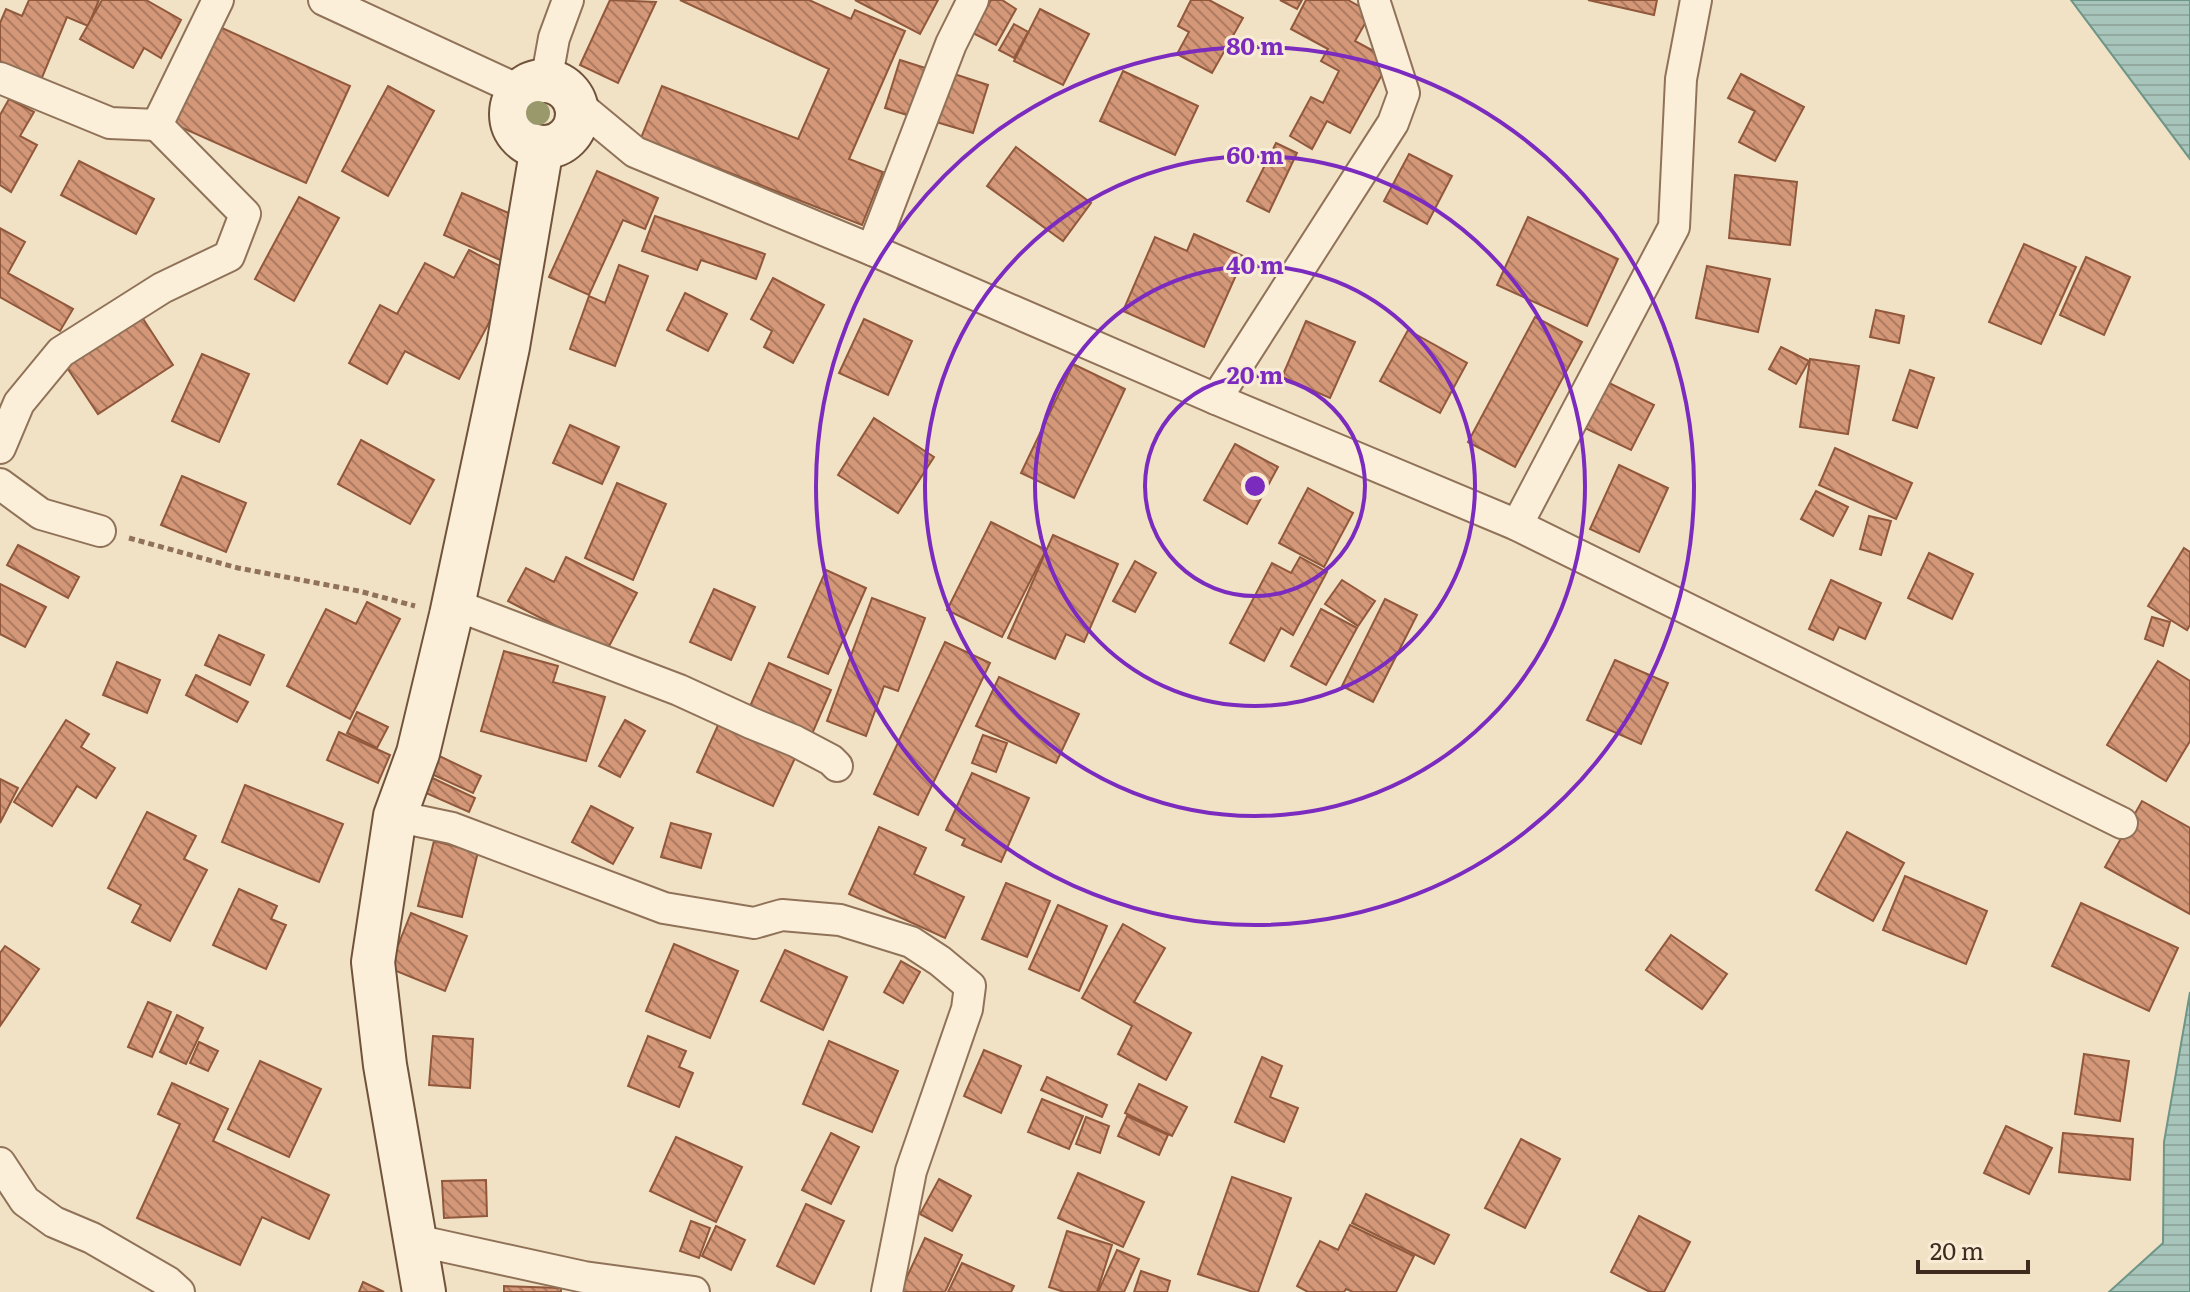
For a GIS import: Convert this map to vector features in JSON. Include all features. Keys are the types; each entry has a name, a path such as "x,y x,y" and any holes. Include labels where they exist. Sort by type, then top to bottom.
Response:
{"street":[{"path":"157,125 218,0"},
{"path":"324,0 548,93 588,113 635,152 1517,525 2122,823"},
{"path":"548,93 554,38 568,0"},
{"path":"872,250 951,44 973,0"},
{"path":"1216,399 1393,123 1404,93 1374,0"},
{"path":"1517,525 1674,227 1681,79 1696,0"},
{"path":"0,78 110,123 157,125 245,214 229,256 162,288 61,352 19,403 0,448"},
{"path":"548,93 577,116 570,135 562,142 542,147 531,145 515,131 512,121 514,100 548,93"},
{"path":"424,1292 385,1065 373,962 395,816 418,753 452,609 508,347 542,147"},
{"path":"0,484 41,514 100,531"},
{"path":"452,609 679,690 795,741 837,766"},
{"path":"395,816 452,828 664,908 754,923 782,915 840,920 911,942 970,986 967,1009 911,1171 887,1292"},
{"path":"0,1163 25,1201 44,1215 92,1238 168,1282 179,1292"},
{"path":"415,1240 584,1277 694,1292"}],"path":[{"path":"100,531 238,568 452,609"}],"water":[{"path":"2071,0 2190,0 2190,159"},
{"path":"2190,992 2190,1292 2109,1292 2163,1243 2164,1142"}],"building":[{"path":"29,0 99,0 88,26 67,17 41,80 0,62 0,23 6,9 22,16"},
{"path":"102,0 146,0 181,20 161,58 144,48 133,68 80,39"},
{"path":"610,0 656,2 618,83 580,65"},
{"path":"680,0 809,0 851,19 855,10 905,31 849,159 883,172 862,225 641,138 662,86 798,139 829,69"},
{"path":"855,0 938,0 920,34"},
{"path":"991,0 1002,0 1016,9 996,45 973,33"},
{"path":"1191,0 1209,0 1243,18 1212,73 1177,54 1189,32 1178,26"},
{"path":"1280,0 1302,0 1297,9"},
{"path":"1306,0 1348,0 1371,13 1355,41 1390,60 1350,133 1327,121 1312,149 1290,136 1311,97 1323,103 1339,71 1321,61 1328,49 1291,29"},
{"path":"1588,0 1657,0 1654,15"},
{"path":"1040,9 1089,34 1063,85 1014,61"},
{"path":"211,23 350,86 306,183 167,121"},
{"path":"1014,24 1028,32 1014,58 999,50"},
{"path":"900,60 941,73 926,121 885,108"},
{"path":"1123,71 1198,106 1175,155 1100,121"},
{"path":"948,72 988,85 973,133 933,121"},
{"path":"1741,74 1804,107 1775,161 1739,142 1755,111 1728,98"},
{"path":"388,86 434,111 388,196 342,171"},
{"path":"9,99 34,112 20,136 37,145 11,192 0,185 0,115"},
{"path":"1276,143 1297,153 1269,212 1247,201"},
{"path":"1016,147 1091,203 1063,241 987,186"},
{"path":"1409,154 1452,176 1427,224 1384,201"},
{"path":"79,161 154,199 136,234 61,195"},
{"path":"597,171 658,198 645,229 623,220 589,295 549,277"},
{"path":"1735,175 1797,182 1790,245 1729,238"},
{"path":"462,193 518,217 500,260 444,235"},
{"path":"299,197 339,218 294,301 255,279"},
{"path":"655,216 765,254 756,279 701,260 697,270 642,251"},
{"path":"1528,217 1618,259 1587,326 1497,285"},
{"path":"0,228 25,242 8,273 73,309 60,331 0,297"},
{"path":"1194,234 1243,256 1204,347 1123,311 1155,237 1187,251"},
{"path":"2024,244 2076,267 2041,344 1989,322"},
{"path":"469,250 515,274 459,379 405,351 387,384 349,363 380,305 397,314 425,263 454,278"},
{"path":"2086,257 2130,277 2104,335 2060,315"},
{"path":"619,265 648,276 615,366 570,349 589,296 605,303"},
{"path":"1707,266 1770,279 1758,332 1696,318"},
{"path":"773,278 824,305 793,363 764,347 772,331 751,319"},
{"path":"685,293 727,314 708,351 667,330"},
{"path":"1876,310 1904,316 1899,343 1870,337"},
{"path":"138,311 173,365 98,414 62,360"},
{"path":"1535,317 1582,342 1515,467 1468,442"},
{"path":"864,319 912,341 888,395 839,373"},
{"path":"1306,321 1355,342 1330,398 1282,377"},
{"path":"1408,330 1467,363 1440,413 1380,381"},
{"path":"1781,347 1809,361 1796,384 1769,369"},
{"path":"202,354 249,374 219,442 172,421"},
{"path":"1810,359 1859,366 1848,434 1800,427"},
{"path":"1073,364 1125,389 1074,498 1021,473"},
{"path":"1910,370 1934,378 1917,428 1893,420"},
{"path":"1607,382 1654,405 1631,450 1585,428"},
{"path":"874,418 934,457 898,513 838,475"},
{"path":"570,425 619,447 602,484 553,463"},
{"path":"361,440 434,480 410,524 338,484"},
{"path":"1235,444 1278,467 1247,524 1204,500"},
{"path":"1835,448 1912,483 1896,519 1819,485"},
{"path":"1619,465 1668,488 1639,552 1590,529"},
{"path":"182,476 246,503 226,552 161,525"},
{"path":"617,483 666,504 633,580 585,558"},
{"path":"1308,488 1353,513 1324,567 1279,543"},
{"path":"1816,491 1848,507 1833,536 1801,519"},
{"path":"1869,516 1891,521 1881,555 1860,549"},
{"path":"991,522 1046,550 1002,637 947,610"},
{"path":"1053,535 1118,564 1084,642 1066,634 1055,659 1008,638"},
{"path":"18,545 79,577 68,598 7,565"},
{"path":"2184,548 2190,552 2190,625 2187,630 2148,606"},
{"path":"1929,553 1973,574 1952,619 1908,598"},
{"path":"566,557 637,593 606,652 508,601 526,568 554,582"},
{"path":"1300,557 1327,572 1293,635 1281,628 1264,661 1230,643 1272,563 1291,573"},
{"path":"1135,561 1156,573 1135,612 1113,601"},
{"path":"826,570 866,588 828,674 788,657"},
{"path":"1342,580 1375,601 1358,626 1325,604"},
{"path":"1831,580 1881,603 1865,639 1839,627 1833,640 1809,629"},
{"path":"0,584 46,607 25,647 0,634"},
{"path":"714,589 755,607 731,660 690,642"},
{"path":"872,598 925,618 898,691 884,686 866,736 827,721"},
{"path":"1385,599 1417,615 1373,702 1342,686"},
{"path":"367,602 400,619 350,719 287,686 326,609 356,624"},
{"path":"1321,609 1357,628 1326,685 1291,666"},
{"path":"2152,617 2170,622 2163,646 2145,639"},
{"path":"219,635 264,655 250,685 205,665"},
{"path":"945,642 990,663 918,815 874,794"},
{"path":"504,651 558,666 553,682 605,697 586,761 481,731"},
{"path":"1615,660 1668,683 1641,744 1587,720"},
{"path":"2158,661 2190,681 2190,741 2166,781 2107,745"},
{"path":"117,662 160,680 147,713 103,695"},
{"path":"769,663 831,690 809,741 747,713"},
{"path":"196,675 248,702 237,722 186,695"},
{"path":"999,677 1079,714 1056,763 976,726"},
{"path":"357,712 388,727 377,748 347,733"},
{"path":"66,720 89,734 81,747 115,768 96,798 77,786 52,826 14,802"},
{"path":"625,720 645,731 620,777 599,766"},
{"path":"719,723 795,758 773,806 697,772"},
{"path":"339,732 390,755 378,783 327,760"},
{"path":"983,735 1007,743 996,772 972,763"},
{"path":"433,753 481,776 473,793 425,771"},
{"path":"972,773 1029,798 1001,862 962,845 965,839 946,830"},
{"path":"424,774 475,798 469,812 417,789"},
{"path":"0,779 18,788 0,823"},
{"path":"245,785 343,824 319,882 222,842"},
{"path":"2142,801 2190,828 2190,914 2105,867"},
{"path":"591,806 633,828 613,864 572,842"},
{"path":"147,812 196,836 184,859 207,870 170,941 132,922 141,905 108,888"},
{"path":"671,823 711,834 701,868 661,857"},
{"path":"879,827 926,848 914,874 964,897 945,938 849,894"},
{"path":"1847,832 1904,863 1873,921 1816,890"},
{"path":"434,841 478,852 462,917 418,906"},
{"path":"1905,876 1987,911 1966,964 1883,930"},
{"path":"1006,883 1050,901 1027,957 982,939"},
{"path":"239,889 277,906 271,919 286,925 266,969 213,945"},
{"path":"2081,903 2178,948 2149,1011 2052,966"},
{"path":"1058,905 1107,926 1079,991 1029,969"},
{"path":"411,913 467,936 445,991 389,968"},
{"path":"1123,924 1165,948 1134,1002 1191,1033 1166,1080 1118,1054 1132,1026 1082,998"},
{"path":"1671,935 1727,974 1702,1009 1646,970"},
{"path":"674,944 738,971 710,1038 646,1011"},
{"path":"5,946 39,969 0,1026 0,953"},
{"path":"785,950 847,977 823,1030 761,1001"},
{"path":"901,961 920,972 903,1003 884,992"},
{"path":"148,1002 171,1012 152,1057 128,1047"},
{"path":"177,1015 203,1028 186,1064 160,1052"},
{"path":"433,1036 473,1039 470,1088 429,1085"},
{"path":"648,1036 686,1051 679,1067 693,1073 679,1107 628,1086"},
{"path":"829,1041 898,1071 872,1132 803,1104"},
{"path":"199,1042 218,1051 208,1071 190,1063"},
{"path":"984,1050 1021,1066 1001,1113 964,1096"},
{"path":"2084,1054 2129,1061 2120,1121 2075,1114"},
{"path":"1262,1057 1282,1066 1270,1097 1298,1108 1284,1142 1235,1122"},
{"path":"260,1061 321,1089 289,1157 228,1129"},
{"path":"1047,1077 1107,1105 1102,1117 1041,1090"},
{"path":"172,1083 228,1109 213,1141 329,1195 309,1239 262,1217 240,1265 137,1218 180,1124 158,1114"},
{"path":"1139,1084 1187,1107 1172,1136 1125,1113"},
{"path":"1042,1099 1083,1116 1069,1149 1028,1132"},
{"path":"1127,1116 1168,1135 1159,1155 1118,1136"},
{"path":"1086,1117 1109,1126 1100,1153 1076,1144"},
{"path":"2006,1126 2052,1148 2029,1194 1984,1173"},
{"path":"831,1133 859,1147 831,1204 802,1190"},
{"path":"2063,1133 2133,1139 2130,1180 2059,1172"},
{"path":"676,1137 742,1167 716,1222 650,1191"},
{"path":"1521,1139 1560,1159 1525,1228 1485,1208"},
{"path":"1078,1173 1144,1202 1123,1247 1058,1218"},
{"path":"1232,1177 1291,1198 1258,1292 1198,1274"},
{"path":"939,1179 971,1196 952,1231 920,1214"},
{"path":"486,1180 487,1216 444,1218 442,1181"},
{"path":"1366,1194 1449,1235 1434,1264 1352,1223"},
{"path":"806,1204 844,1221 814,1284 777,1266"},
{"path":"1639,1216 1690,1242 1664,1292 1650,1292 1611,1272"},
{"path":"691,1221 710,1228 699,1258 680,1251"},
{"path":"1350,1225 1414,1256 1396,1292 1353,1292 1346,1289 1344,1292 1308,1292 1297,1286 1320,1241 1338,1250"},
{"path":"716,1226 745,1240 731,1270 702,1256"},
{"path":"1067,1231 1112,1245 1097,1292 1064,1292 1049,1287"},
{"path":"925,1238 962,1255 945,1292 900,1292"},
{"path":"1117,1250 1139,1259 1124,1292 1098,1292"},
{"path":"962,1263 1014,1286 1011,1292 948,1292"},
{"path":"1141,1271 1170,1281 1167,1292 1134,1292"},
{"path":"363,1282 384,1292 359,1292"},
{"path":"504,1286 561,1288 561,1292 504,1292"}]}
